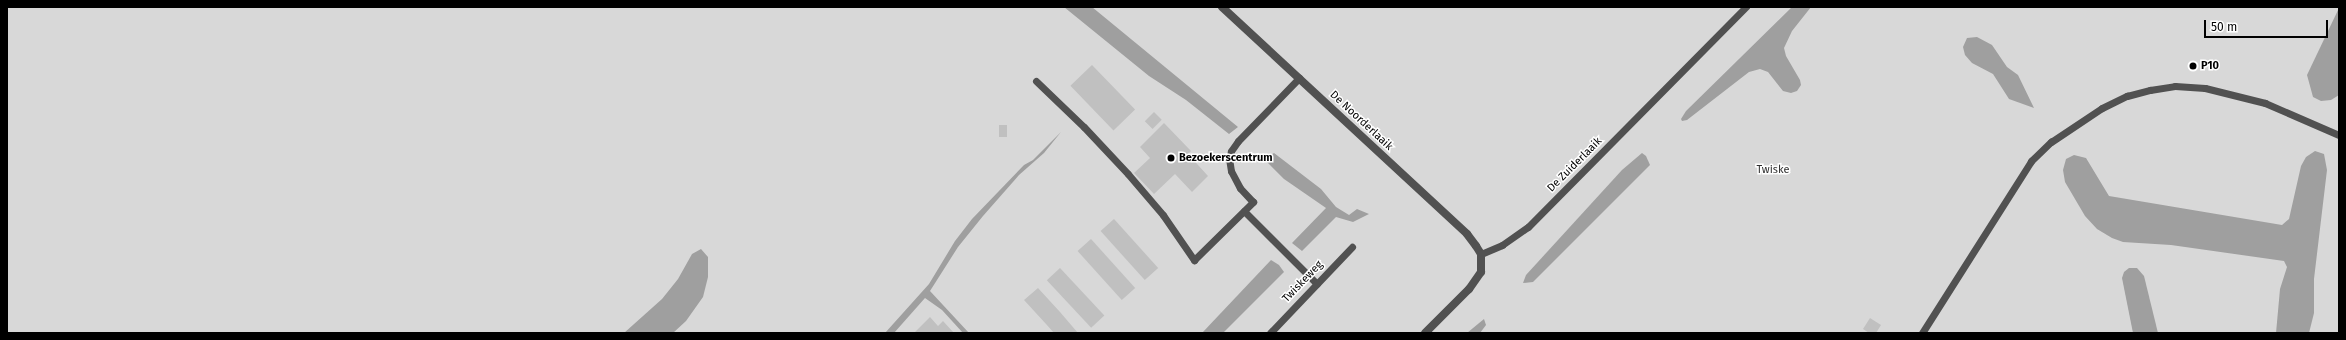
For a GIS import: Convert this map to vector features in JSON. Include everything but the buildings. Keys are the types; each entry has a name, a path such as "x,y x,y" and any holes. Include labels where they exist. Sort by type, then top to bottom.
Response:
{"street":[{"name":"De Noorderlaaik","path":"1222,7 1467,234 1481,254"},
{"path":"1425,333 1476,280 1482,268 1481,254"}],"lane":[{"name":"De Zuiderlaaik","path":"1481,254 1502,244 1528,227 1744,8"},
{"path":"1036,81 1079,122 1128,174 1163,215 1194,260 1253,202 1231,171 1229,159 1238,141 1299,78"},
{"path":"1922,333 2031,161 2051,142 2074,125 2114,102 2150,90 2175,86 2205,88 2265,103 2339,135"},
{"path":"1244,211 1317,284"},
{"name":"Twiskeweg","path":"1270,333 1352,247"}],"green space":[{"name":"Twiske","path":"7,7 2339,7 2339,333 7,333"}],"shaded area":[{"path":"1064,7 1092,7 1238,127 1229,134 1186,100 1149,76"},
{"path":"1792,7 1811,7 1792,31 1784,48 1786,56 1800,80 1801,85 1797,91 1791,93 1783,91 1768,72 1760,69 1749,72 1687,120 1682,121 1681,119 1686,111"},
{"path":"2339,8 2339,95 2331,100 2321,101 2313,97 2307,75"},
{"path":"1977,37 1992,45 2007,67 2018,75 2034,108 2009,99 1993,74 1972,63 1965,55 1963,47 1967,38"},
{"path":"1061,132 1044,153 1019,175 983,216 958,247 930,291 969,333 963,333 942,310 925,298 894,333 885,333 929,284 955,241 972,219 1024,165 1033,160"},
{"path":"2315,151 2324,154 2327,170 2314,279 2314,313 2309,333 2276,333 2280,289 2287,267 2284,261 2171,245 2123,242 2112,238 2097,229 2085,216 2065,182 2063,170 2066,159 2074,155 2086,158 2109,196 2282,225 2289,219 2301,166 2306,157"},
{"path":"1274,153 1321,189 1336,207 1349,215 1357,209 1369,214 1353,222 1336,217 1302,251 1292,243 1326,208 1284,179 1264,159"},
{"path":"1642,153 1646,156 1650,165 1533,282 1523,283 1526,275 1622,170"},
{"path":"701,249 708,257 708,277 703,297 686,321 673,333 624,333 662,299 678,279 692,254"},
{"path":"1271,260 1279,265 1284,272 1223,333 1202,333"},
{"path":"2129,268 2137,268 2144,276 2158,333 2133,333 2122,278 2124,272"},
{"path":"1484,319 1486,325 1480,333 1467,333"}],"place":[{"name":"P10","path":"2193,66"},
{"name":"Bezoekerscentrum","path":"1171,158"}]}
